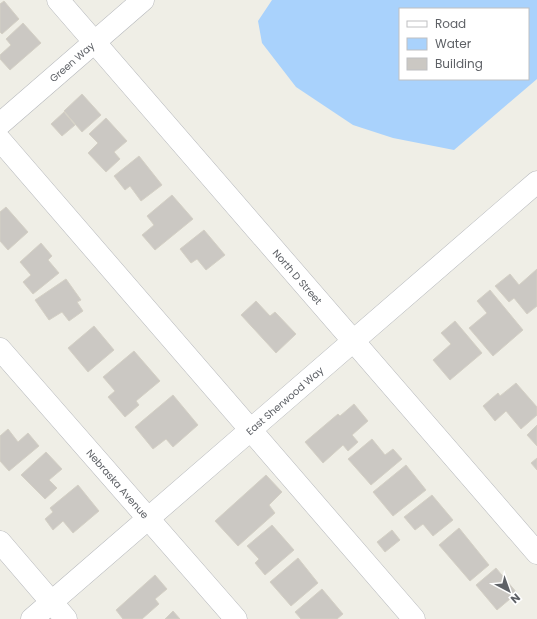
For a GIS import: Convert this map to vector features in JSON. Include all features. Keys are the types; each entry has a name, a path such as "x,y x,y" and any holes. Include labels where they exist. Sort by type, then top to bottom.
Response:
{"street":[{"name":"North D Street","path":"58,0 537,553"},
{"name":"Green Way","path":"0,124 143,0"},
{"path":"0,140 414,619"},
{"name":"East Sherwood Way","path":"32,619 537,182"},
{"name":"Nebraska Avenue","path":"0,349 236,619"},
{"path":"0,542 66,619"}],"water":[{"path":"272,0 537,0 537,79 454,150 393,138 353,125 296,87 262,43 258,21"}],"building":[{"path":"4,1 19,19 2,34 0,32 0,4"},
{"path":"23,23 41,43 10,70 0,59 0,55 11,45 6,39"},
{"path":"82,94 101,115 82,132 64,111"},
{"path":"64,112 75,125 62,136 51,124"},
{"path":"106,118 127,141 114,152 120,159 106,172 88,153 98,143 89,134"},
{"path":"139,156 162,185 141,201 130,186 125,190 114,176"},
{"path":"172,195 193,219 155,250 142,235 154,225 147,216"},
{"path":"6,207 28,232 8,250 0,241 0,212"},
{"path":"204,230 225,255 206,270 197,259 191,263 180,249"},
{"path":"41,243 52,256 48,260 59,273 33,294 23,282 31,275 20,262"},
{"path":"537,269 537,306 527,314 514,298 509,302 495,286 510,274 519,285"},
{"path":"66,279 81,300 77,302 83,311 69,321 62,312 49,320 35,300"},
{"path":"490,290 523,330 493,356 469,328 487,313 477,301"},
{"path":"256,301 270,316 275,312 296,334 276,353 241,315"},
{"path":"455,321 482,353 450,380 433,360 451,344 441,333"},
{"path":"94,326 114,350 88,372 68,348"},
{"path":"134,351 160,381 136,401 139,405 125,417 108,397 115,391 103,377"},
{"path":"516,383 537,407 537,415 521,429 506,411 495,421 483,406 498,393 500,396"},
{"path":"173,395 198,425 173,447 166,439 153,449 135,427"},
{"path":"354,404 368,421 352,435 358,442 348,451 343,445 323,463 305,442 338,414 340,416"},
{"path":"537,425 537,446 527,435"},
{"path":"8,429 18,442 28,433 39,446 9,471 0,461 0,436"},
{"path":"372,439 385,455 393,449 402,459 371,485 348,459"},
{"path":"46,452 62,469 49,480 57,488 45,499 21,475"},
{"path":"537,458 537,470 531,463"},
{"path":"406,465 426,490 393,516 373,492"},
{"path":"266,475 282,492 269,505 275,513 238,546 215,521"},
{"path":"78,485 99,511 73,533 63,521 53,530 45,519 53,512 50,508"},
{"path":"432,495 453,520 433,536 423,524 415,530 404,517"},
{"path":"272,525 294,550 265,575 255,563 259,559 247,546"},
{"path":"459,528 489,565 470,581 439,545"},
{"path":"392,530 400,540 385,552 377,542"},
{"path":"298,558 318,583 291,606 270,582"},
{"path":"496,568 517,593 497,610 476,585"},
{"path":"155,575 167,589 155,599 159,604 142,619 123,619 116,610"},
{"path":"322,589 343,614 337,619 301,619 295,612"},
{"path":"173,611 180,619 165,619"}]}
